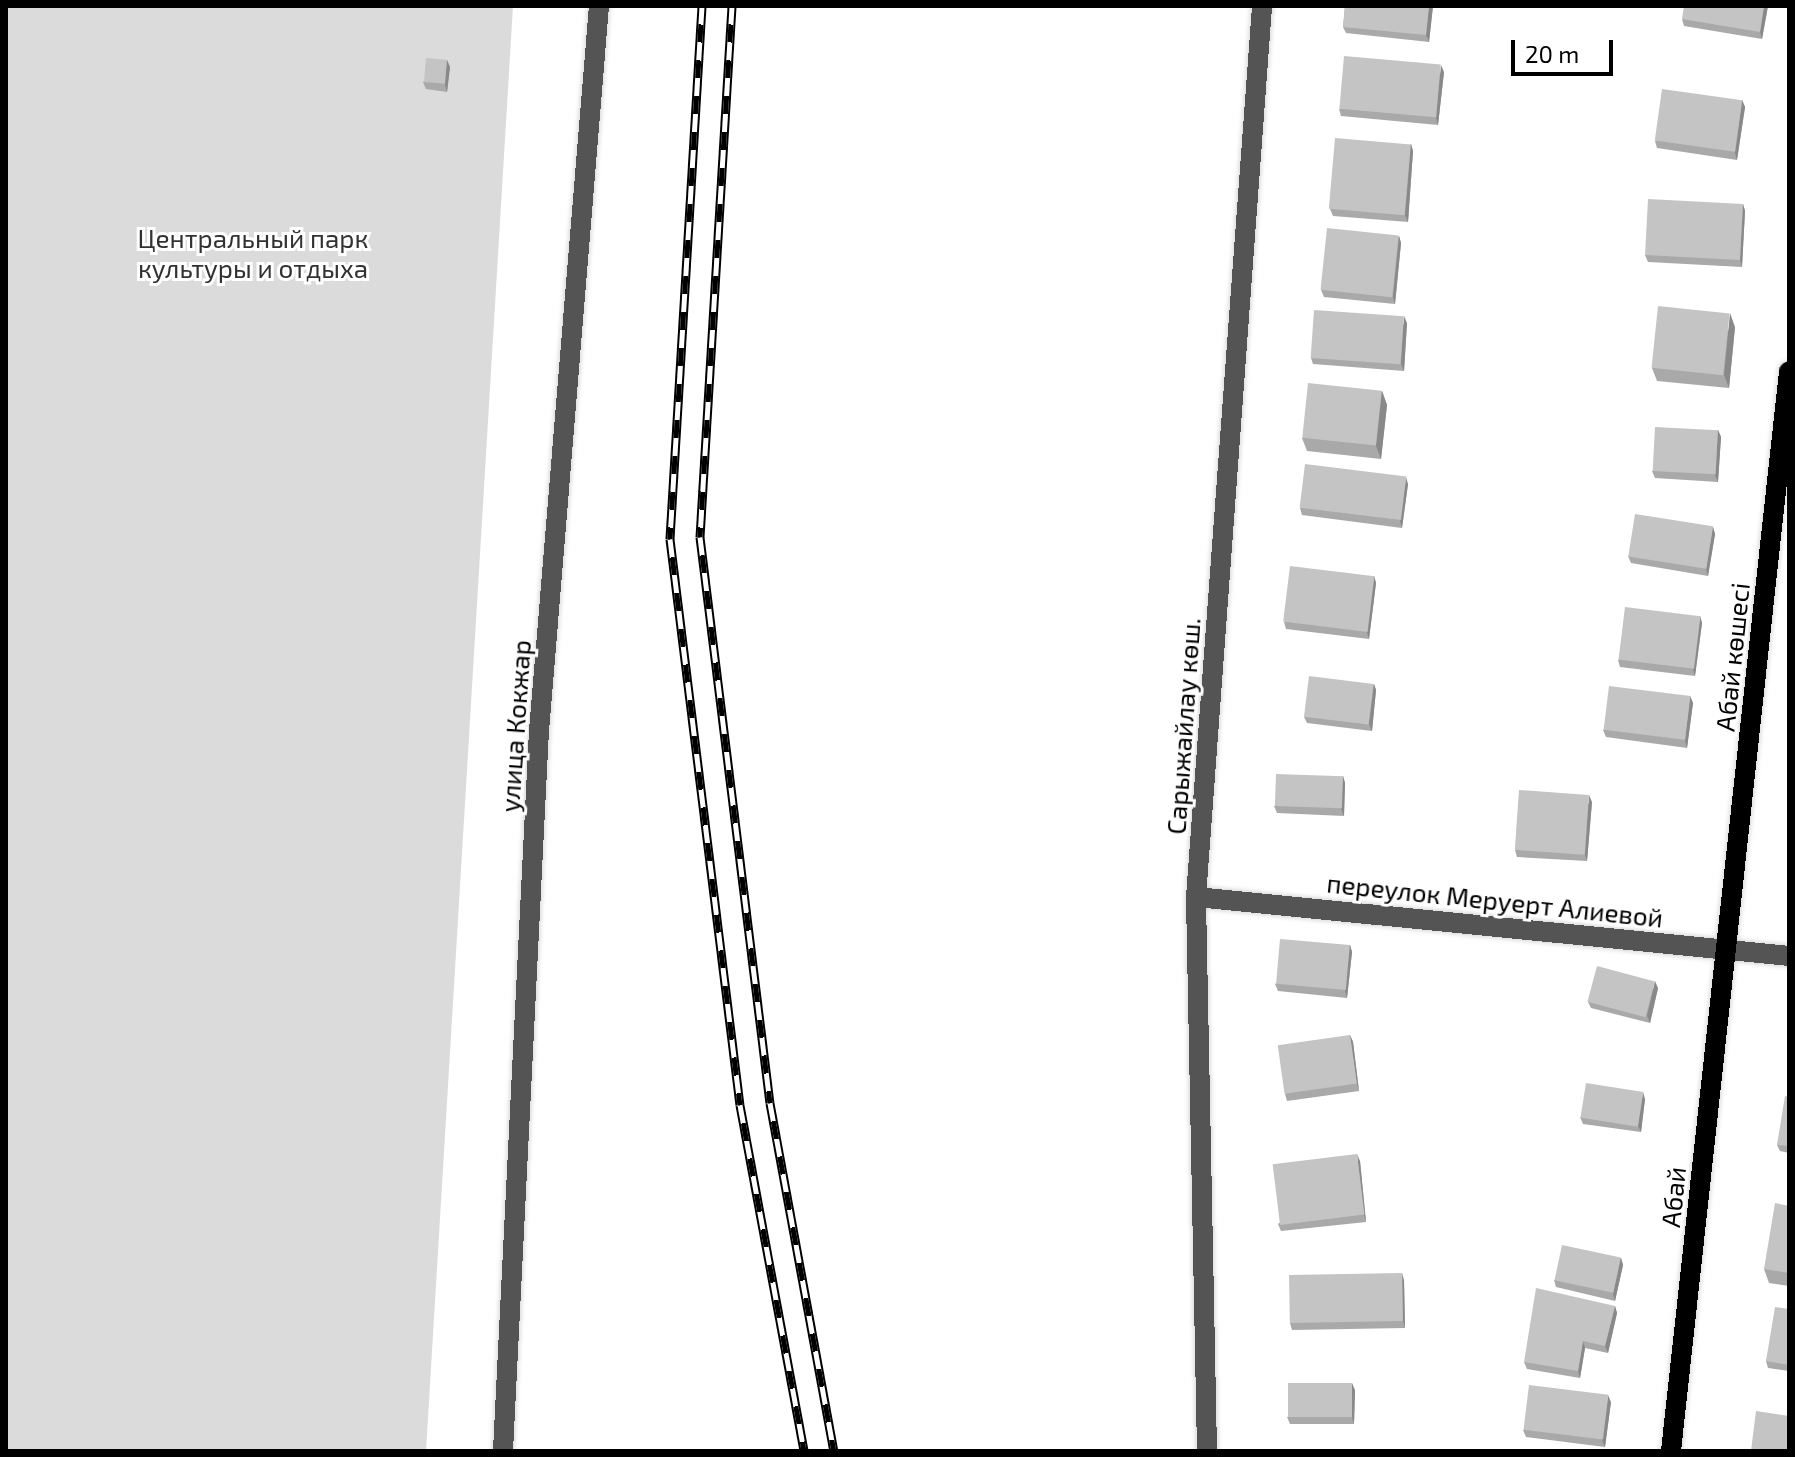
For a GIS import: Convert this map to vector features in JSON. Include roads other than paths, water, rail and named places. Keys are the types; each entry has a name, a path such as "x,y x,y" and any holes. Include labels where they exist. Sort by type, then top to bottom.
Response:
{"main road":[{"name":"Абай көшесі","path":"1726,949 1789,371"},
{"name":"Абай","path":"1671,1451 1726,949"}],"street":[{"name":"улица Кокжар","path":"503,1451 539,731 599,6"},
{"name":"Сарыжайлау көш.","path":"1207,1451 1196,897 1262,6"},
{"name":"переулок Меруерт Алиевой","path":"1196,897 1789,956"}],"railway":[{"path":"702,6 670,539 740,1105 804,1451"},
{"path":"732,6 700,537 770,1103 834,1451"}],"park label":[{"name":"Центральный парк культуры и отдыха","path":"253,253"}]}
